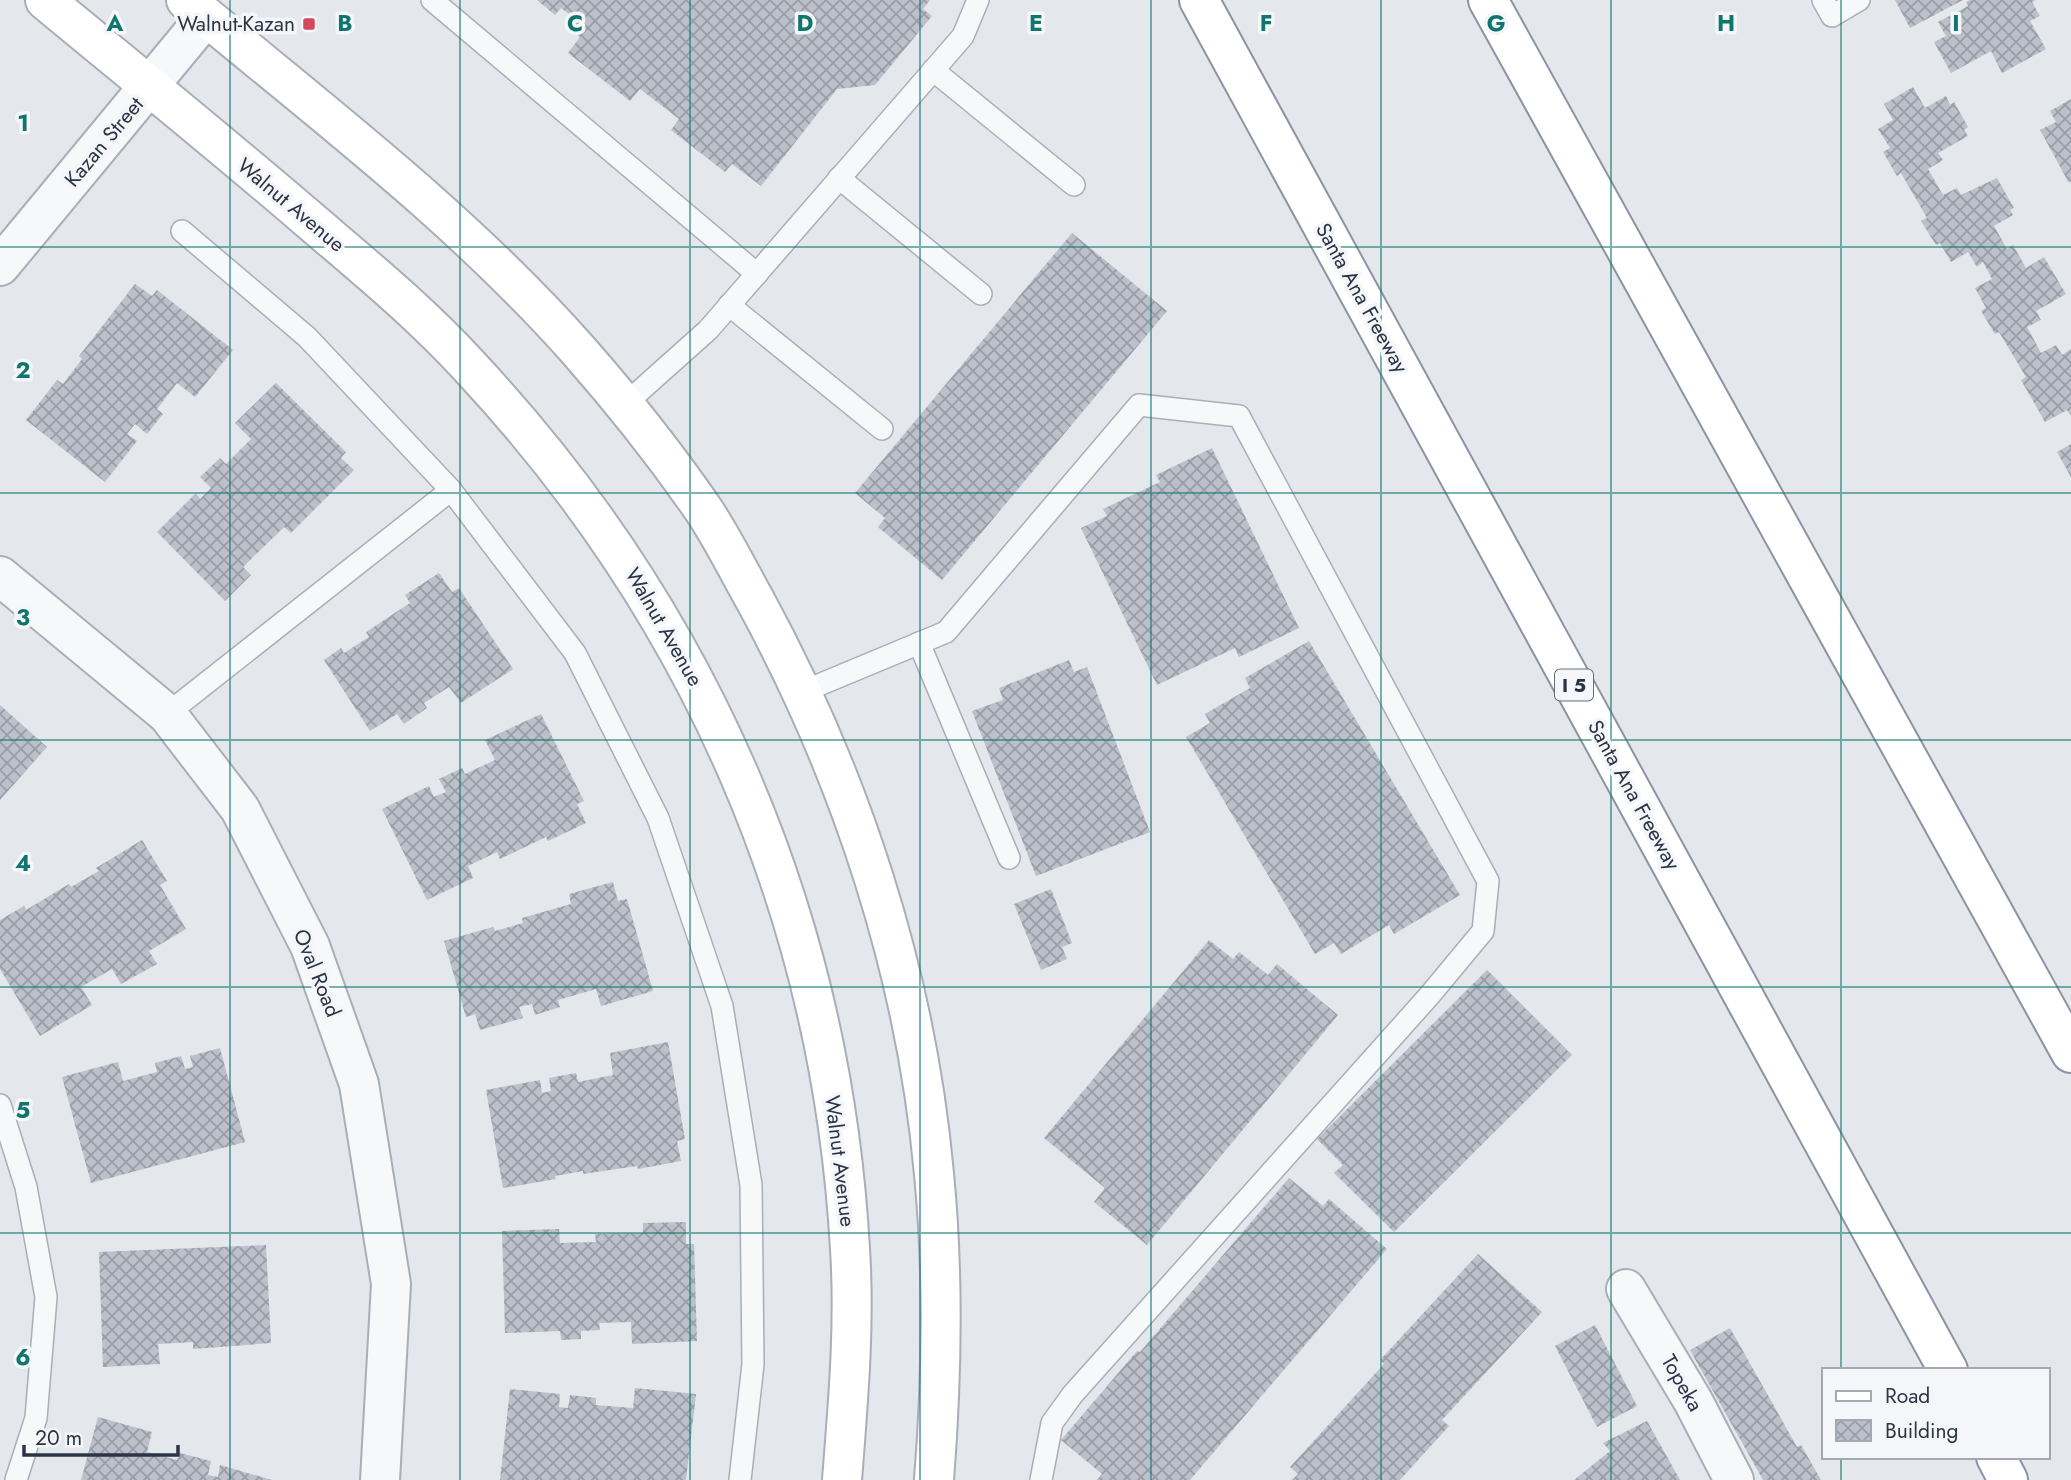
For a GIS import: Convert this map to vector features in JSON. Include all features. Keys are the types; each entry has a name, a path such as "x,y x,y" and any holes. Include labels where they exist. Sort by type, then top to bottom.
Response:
{"main road":[{"name":"Walnut Avenue","path":"45,0 392,290 468,364 550,457 615,544 649,596 704,695 750,798 785,894 817,1014 830,1084 840,1143 850,1250 851,1357 842,1480"},
{"name":"Santa Ana Freeway","path":"1199,0 1947,1368"},
{"path":"1488,0 2071,1053"},
{"path":"205,5 467,236 574,345 624,405 704,510 802,692 840,781 882,905 917,1055 934,1169 941,1282 934,1480"},
{"path":"1993,913 2071,1004"},
{"path":"1997,1459 2008,1480"}],"street":[{"name":"Kazan Street","path":"0,267 150,86 205,5"},
{"name":"Oval Road","path":"0,576 167,714 240,810 310,947 359,1084 391,1284 380,1480"},
{"name":"Topeka","path":"1626,1289 1693,1401 1734,1480"}],"lane":[{"path":"432,0 757,274"},
{"path":"624,405 708,330 757,274 963,36 973,19 978,0"},
{"path":"1823,0 1832,16 1858,0"},
{"path":"933,71 1074,185"},
{"path":"839,178 981,294"},
{"path":"183,232 307,337 451,490 575,653 658,818 722,1006 751,1185 753,1364 740,1480"},
{"path":"729,305 882,429"},
{"path":"802,692 946,632 1139,405 1239,416 1488,881 1483,931 1420,1006 1073,1394 1052,1423 1041,1480"},
{"path":"167,714 451,490"},
{"path":"919,643 1009,858"},
{"path":"0,1105 26,1187 47,1297 36,1418 16,1480"}],"building":[{"path":"537,0 930,0 923,9 932,16 875,85 837,89 761,186 732,164 725,172 671,130 679,119 640,89 630,101 568,53 580,37 571,30 578,21 561,8 555,15"},
{"path":"1895,0 1963,0 1910,28"},
{"path":"2036,0 2032,2 2040,16 2030,21 2046,49 2002,73 1991,51 1951,73 1934,42 1946,36 1938,22 1968,6 1966,2"},
{"path":"1913,87 1925,108 1946,96 1950,105 1954,102 1968,127 1964,130 1968,136 1938,153 1943,160 1928,169 1943,195 1957,188 1961,195 1997,178 2014,208 2010,210 2013,215 1994,226 2007,249 2013,245 2026,268 2044,257 2066,294 2036,311 2041,320 2027,327 2041,353 2056,345 2062,355 2071,349 2071,416 2067,410 2045,422 2021,380 2026,377 1999,332 1995,334 1981,311 1986,308 1975,288 1992,279 1983,262 1977,267 1968,252 1951,262 1940,243 1936,245 1921,221 1927,218 1901,173 1897,176 1883,152 1890,148 1878,129 1893,120 1884,104"},
{"path":"2071,99 2069,183 2040,130 2056,122 2050,111"},
{"path":"1072,233 1167,311 942,580 878,527 885,518 855,493"},
{"path":"135,284 152,296 157,290 233,350 195,397 177,383 157,409 163,414 147,434 135,424 127,434 137,441 105,482 26,420 57,380 63,384 82,359 79,356"},
{"path":"276,383 346,452 341,458 354,470 291,533 284,527 243,567 251,575 225,601 157,532 196,493 200,499 211,488 200,477 220,458 226,464 251,439 235,423"},
{"path":"2071,444 2071,477 2057,452"},
{"path":"1212,448 1299,628 1239,657 1235,648 1157,685 1081,528 1107,516 1103,509 1160,482 1156,475"},
{"path":"439,573 452,592 459,588 513,669 461,703 449,687 424,703 427,708 404,724 397,714 370,731 324,660 341,648 344,653 369,637 366,632 410,603 405,595"},
{"path":"1309,641 1460,895 1394,934 1389,925 1341,954 1334,943 1315,954 1186,737 1210,723 1205,714 1250,688 1245,678"},
{"path":"1069,660 1074,672 1087,667 1150,832 1036,876 972,711 1003,700 999,688"},
{"path":"0,705 47,747 0,800"},
{"path":"541,714 584,801 577,804 586,823 548,841 546,837 500,859 497,852 468,866 473,878 427,900 382,809 429,786 434,797 446,792 439,779 462,768 465,774 495,760 485,740"},
{"path":"142,840 167,881 160,885 186,929 149,951 157,964 121,984 112,969 81,987 92,1005 40,1036 0,969 0,920 24,906 26,910 69,884 71,887 99,871 96,868"},
{"path":"613,882 618,901 627,899 653,991 601,1006 596,989 558,1000 560,1007 535,1015 532,1004 519,1007 523,1018 480,1030 475,1014 466,1017 444,941 493,927 495,931 523,923 522,918 571,904 569,894"},
{"path":"1051,889 1072,943 1062,947 1067,959 1041,970 1014,904"},
{"path":"1209,940 1233,959 1239,952 1268,975 1277,964 1338,1015 1147,1245 1094,1202 1105,1188 1044,1138"},
{"path":"1487,970 1572,1055 1394,1232 1334,1173 1343,1165 1317,1139"},
{"path":"668,1042 685,1139 677,1141 681,1161 638,1169 637,1166 583,1174 583,1171 555,1176 556,1179 503,1188 486,1090 540,1080 542,1093 551,1091 549,1078 576,1073 578,1082 613,1075 610,1053"},
{"path":"220,1048 245,1142 91,1183 62,1077 118,1062 123,1081 157,1072 155,1063 181,1056 185,1069 193,1067 190,1056"},
{"path":"1289,1178 1323,1206 1329,1199 1387,1249 1190,1480 1097,1480 1102,1474 1061,1440"},
{"path":"686,1222 686,1244 694,1244 697,1341 632,1344 631,1322 599,1323 600,1330 581,1331 581,1339 561,1340 560,1331 505,1333 502,1231 559,1229 560,1243 596,1242 595,1234 643,1233 643,1223"},
{"path":"266,1245 271,1343 193,1349 193,1342 158,1344 160,1364 103,1367 99,1252"},
{"path":"1478,1254 1542,1312 1442,1420 1449,1426 1400,1480 1292,1480 1298,1474 1290,1467 1384,1364 1380,1360"},
{"path":"1595,1325 1637,1406 1597,1427 1555,1346"},
{"path":"1730,1328 1797,1447 1801,1445 1821,1480 1763,1480 1690,1350"},
{"path":"635,1388 696,1394 686,1480 500,1480 510,1389 560,1394 559,1407 568,1408 570,1395 596,1398 596,1405 633,1408"},
{"path":"98,1417 152,1432 147,1452 177,1460 180,1453 211,1461 208,1475 218,1477 220,1465 272,1480 81,1480"},
{"path":"1647,1421 1680,1480 1574,1480 1610,1451 1603,1443"}],"place":[{"name":"Walnut-Kazan","path":"309,24"}]}
